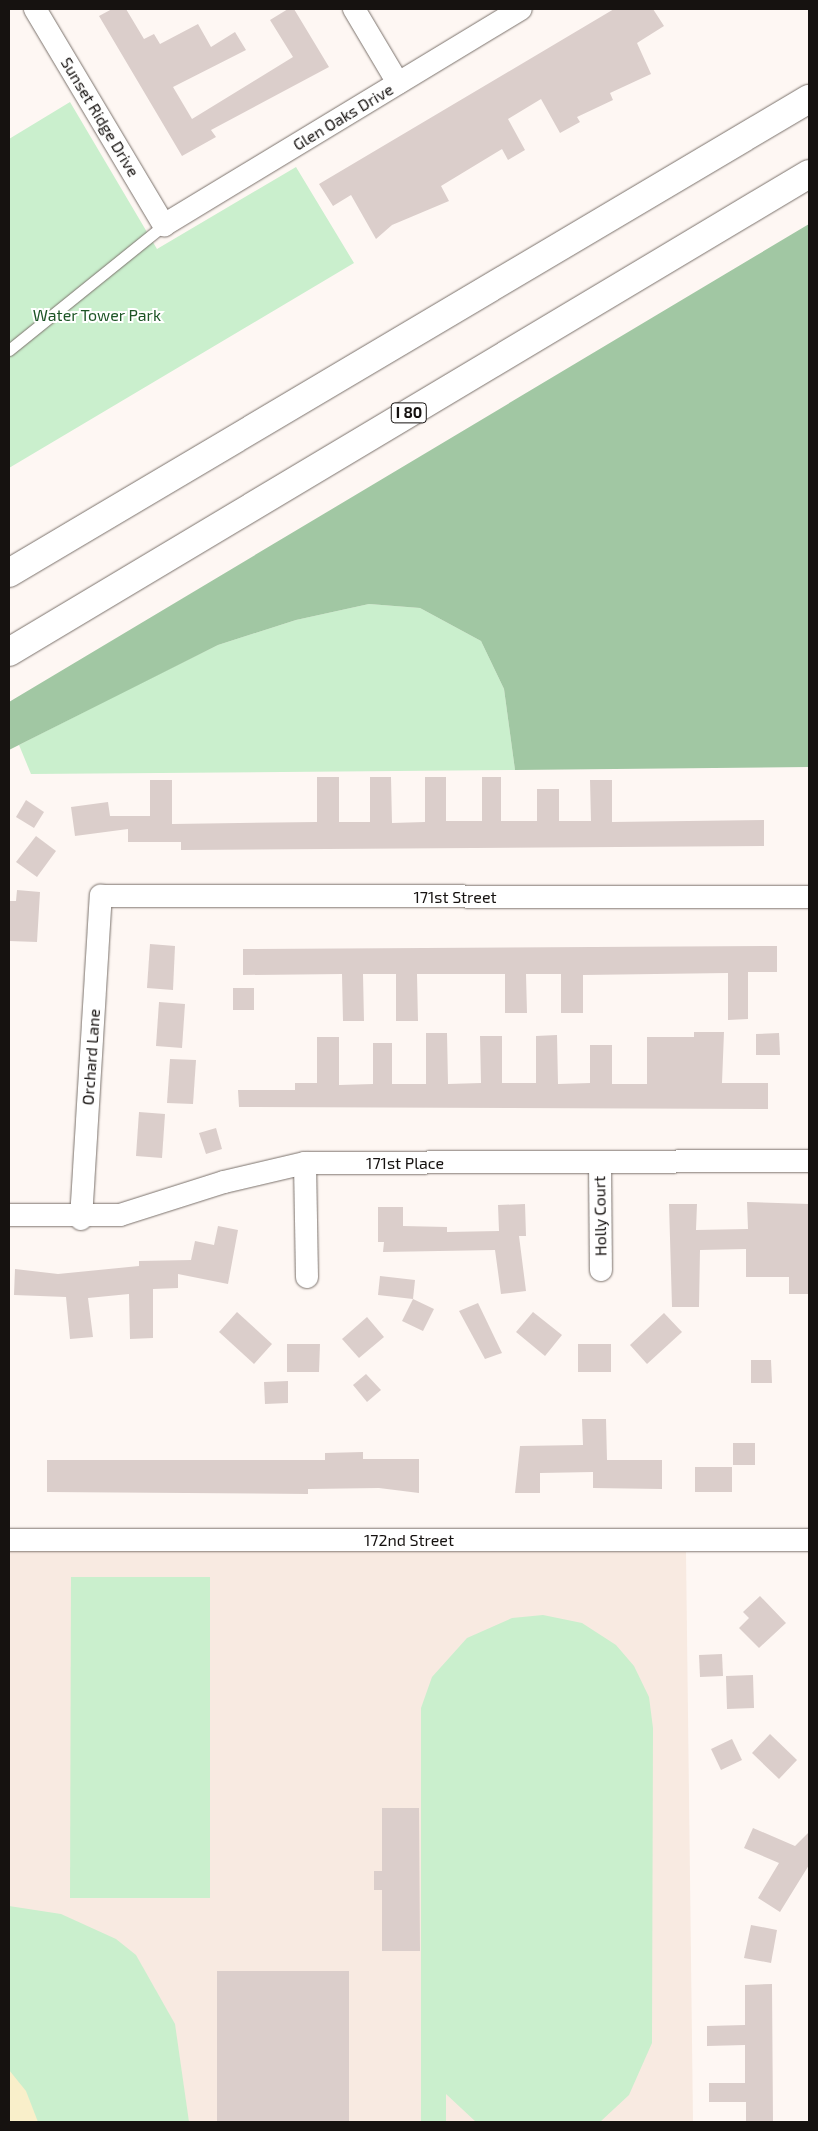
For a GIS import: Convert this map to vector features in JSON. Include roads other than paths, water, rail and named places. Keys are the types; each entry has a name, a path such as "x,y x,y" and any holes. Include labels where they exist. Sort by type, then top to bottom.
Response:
{"highway":[{"path":"9,573 809,99"},
{"name":"I 80","path":"9,652 809,174"}],"street":[{"name":"Sunset Ridge Drive","path":"35,9 164,225"},
{"path":"354,9 398,83"},
{"name":"Glen Oaks Drive","path":"164,225 521,9"},
{"name":"171st Street","path":"101,896 809,897"},
{"name":"Orchard Lane","path":"81,1219 101,896"},
{"name":"171st Place","path":"9,1215 81,1219 162,1205 224,1182 305,1163 809,1160"},
{"name":"Holly Court","path":"600,1162 601,1270"},
{"path":"305,1163 307,1277"},
{"name":"172nd Street","path":"9,1540 809,1540"}],"lane":[{"path":"9,350 164,225"}],"park label":[{"name":"Water Tower Park","path":"97,315"}]}
